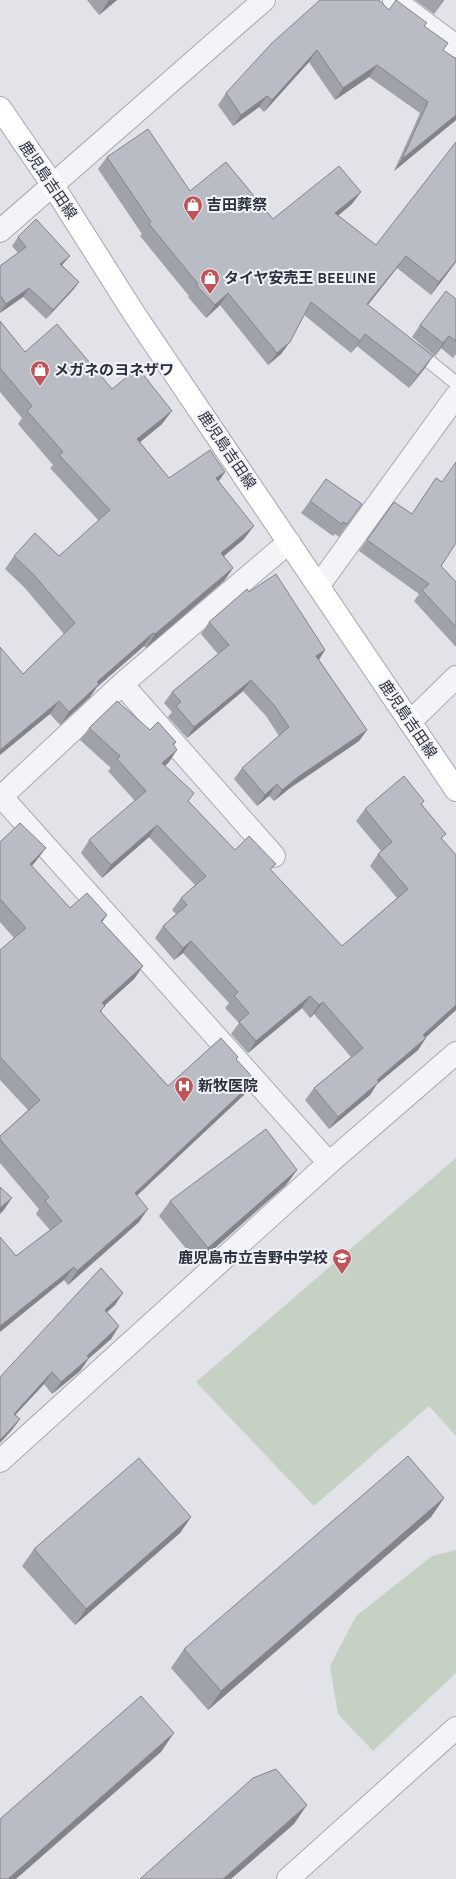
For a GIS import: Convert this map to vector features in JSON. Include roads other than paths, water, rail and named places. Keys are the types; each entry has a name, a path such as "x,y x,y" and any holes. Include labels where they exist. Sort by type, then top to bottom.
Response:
{"main road":[{"name":"鹿児島吉田線","path":"0,108 52,184 136,315 319,584 456,790"}],"street":[{"path":"0,231 264,0"},
{"path":"394,0 456,46"},
{"path":"319,584 455,397"},
{"path":"289,542 122,684 0,796 329,1163"},
{"path":"410,722 456,677"},
{"path":"122,684 274,856"},
{"path":"0,1461 329,1163 456,1053"},
{"path":"288,1879 456,1728"}],"lane":[{"path":"408,344 455,397"}],"place":[{"name":"吉田葬祭","path":"193,222"},
{"name":"タイヤ安売王 BEELINE","path":"210,295"},
{"name":"メガネのヨネザワ","path":"40,387"},
{"name":"新牧医院","path":"184,1103"},
{"name":"鹿児島市立吉野中学校","path":"342,1275"}]}
